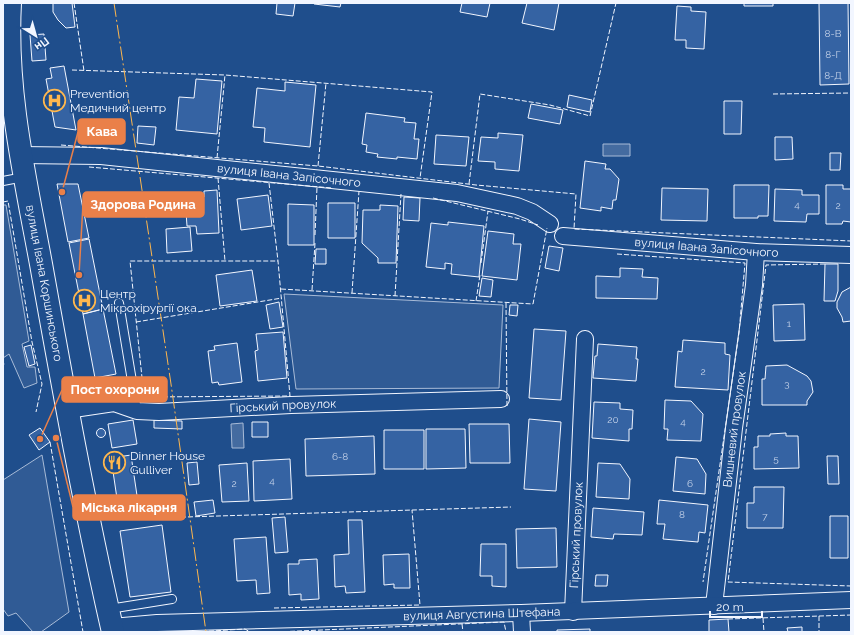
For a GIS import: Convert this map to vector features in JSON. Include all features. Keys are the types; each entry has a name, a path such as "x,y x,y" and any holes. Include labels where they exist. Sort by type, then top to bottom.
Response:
{"street":[{"name":"вулиця Івана Коршинського","path":"10,3 9,37 13,128 21,155 67,410 111,622"},
{"name":"вулиця Івана Запісочного","path":"21,155 101,156 457,193 517,206 532,212 550,224"},
{"name":"вулиця Івана Запісочного","path":"562,236 756,252 851,255"},
{"name":"Вишневий провулок","path":"714,606 734,428 754,285 756,252"},
{"name":"Гірський провулок","path":"572,612 585,339"},
{"name":"Гірський провулок","path":"67,410 114,403 137,411 159,412 292,405 501,399"},
{"name":"вулиця Августина Штефана","path":"111,622 156,623 572,612 851,600"},
{"path":"521,613 522,632"}],"lane":[{"path":"3,181 25,176"},
{"path":"119,303 137,411"},
{"path":"111,622 172,599"}],"shaded area":[{"path":"603,144 630,144 630,156 603,156"},
{"path":"3,205 6,205 29,341 22,344 27,367 35,367 37,383 24,388 9,354 3,358"},
{"path":"284,294 503,305 499,388 296,389"},
{"path":"243,423 244,448 232,448 231,424"},
{"path":"42,455 69,612 41,632 33,632 16,613 8,616 3,609 3,480"}],"building":[{"path":"53,3 72,3 75,27 66,28 58,20 53,12"},
{"path":"277,3 295,3 293,16 276,14"},
{"path":"314,3 341,3 340,7"},
{"path":"462,3 490,3 487,17 460,12"},
{"path":"527,3 559,3 554,30 522,23"},
{"path":"744,3 773,3 773,6 744,6"},
{"path":"819,3 848,3 849,84 820,85"},
{"path":"677,6 691,7 691,11 706,12 704,49 686,48 686,40 675,40"},
{"path":"44,34 46,60 32,61 30,35"},
{"path":"64,66 76,130 55,127 46,79 52,78 50,68"},
{"path":"196,79 222,81 217,134 176,130 179,97 194,98"},
{"path":"285,82 316,85 310,147 264,142 265,128 253,127 257,88 285,91"},
{"path":"569,95 592,100 590,112 567,107"},
{"path":"724,101 742,101 741,134 724,134"},
{"path":"531,104 563,110 560,124 528,118"},
{"path":"366,113 405,118 404,122 416,123 414,139 419,139 417,159 377,157 378,154 366,152 367,145 362,144"},
{"path":"138,126 156,127 154,145 137,143"},
{"path":"498,133 523,135 519,171 495,169 495,162 478,161 481,137 498,138"},
{"path":"436,135 469,137 466,166 434,164"},
{"path":"775,137 792,137 793,159 775,160"},
{"path":"830,153 841,153 840,170 830,170"},
{"path":"585,161 606,164 605,169 610,169 619,179 616,200 613,200 612,209 601,207 601,211 580,208"},
{"path":"57,184 78,184 89,238 68,242"},
{"path":"734,185 769,185 768,216 758,216 758,218 734,218"},
{"path":"826,185 843,185 843,189 851,189 851,222 843,221 842,224 826,224"},
{"path":"662,188 708,189 707,221 661,220"},
{"path":"775,189 802,190 802,195 819,195 819,214 807,214 806,222 774,221"},
{"path":"217,190 219,233 197,234 196,226 187,226 185,198 204,197 204,191"},
{"path":"268,195 272,226 241,230 237,199"},
{"path":"404,197 420,198 419,221 403,220"},
{"path":"328,203 355,203 355,238 328,238"},
{"path":"288,204 314,205 314,245 288,245"},
{"path":"380,205 398,206 396,263 378,263 378,258 362,243 363,210 380,210"},
{"path":"448,222 484,226 479,277 451,274 452,264 445,263 445,269 426,267 431,223 448,225"},
{"path":"190,227 192,251 167,253 166,229"},
{"path":"488,231 514,234 513,244 521,244 517,280 482,276"},
{"path":"89,239 103,309 83,314 69,243"},
{"path":"549,246 563,248 559,271 545,268"},
{"path":"316,249 326,249 326,264 315,264"},
{"path":"825,264 838,264 838,291 835,301 824,301"},
{"path":"620,268 643,269 642,277 658,278 657,299 596,298 596,276 620,277"},
{"path":"252,270 257,301 220,306 216,275"},
{"path":"482,278 493,280 491,297 479,296"},
{"path":"851,287 851,321 843,322 837,308 837,302 842,292"},
{"path":"279,302 283,327 270,329 266,305"},
{"path":"804,304 805,340 774,341 773,305"},
{"path":"510,305 518,305 517,316 509,315"},
{"path":"103,309 116,374 95,378 83,314"},
{"path":"534,329 566,331 561,400 529,398"},
{"path":"283,332 287,378 258,381 255,351 258,350 256,334"},
{"path":"683,340 725,343 725,354 730,355 728,390 675,387 678,351 682,352"},
{"path":"237,343 242,382 219,385 218,382 212,383 208,351 215,350 214,346"},
{"path":"598,344 637,347 636,359 638,359 636,381 593,378 595,356 597,356"},
{"path":"31,345 35,364 29,366 24,347"},
{"path":"787,365 807,376 811,381 813,392 807,401 807,405 762,405 762,379 765,379 766,366"},
{"path":"665,400 691,401 703,414 701,441 667,440 668,429 664,429"},
{"path":"594,402 620,403 620,409 633,410 632,429 629,429 629,441 592,438"},
{"path":"529,419 561,422 556,491 524,489"},
{"path":"133,420 137,444 112,448 108,424"},
{"path":"154,420 182,421 182,429 154,428"},
{"path":"252,422 268,422 268,437 252,437"},
{"path":"469,424 509,424 510,463 470,463"},
{"path":"40,428 50,442 39,450 29,435"},
{"path":"99,429 103,429 105,433 103,437 99,437 97,435 97,431"},
{"path":"426,429 465,429 466,468 426,469"},
{"path":"384,430 424,430 424,469 384,469"},
{"path":"786,433 786,436 798,436 799,468 754,469 754,447 758,447 758,436 770,436 770,434"},
{"path":"374,436 375,474 306,476 305,439"},
{"path":"131,455 139,509 119,512 111,458"},
{"path":"827,456 838,456 839,484 828,484"},
{"path":"676,457 697,459 706,474 705,494 673,491"},
{"path":"290,459 292,499 254,501 253,461"},
{"path":"197,462 199,484 189,485 187,463"},
{"path":"247,463 249,501 222,502 219,465"},
{"path":"598,463 620,464 630,479 629,499 596,497"},
{"path":"754,487 784,487 783,528 747,528 747,503 754,503"},
{"path":"213,500 215,513 196,516 194,502"},
{"path":"659,500 708,505 705,533 699,532 698,542 663,539 665,524 657,524"},
{"path":"593,508 644,512 642,535 614,534 613,539 591,537"},
{"path":"830,516 848,516 848,558 830,558"},
{"path":"285,517 288,552 275,553 272,518"},
{"path":"348,520 362,520 365,592 346,593 345,586 335,587 334,555 349,554"},
{"path":"162,525 171,592 130,597 120,531"},
{"path":"556,528 557,567 517,568 516,529"},
{"path":"266,537 270,593 257,594 256,580 237,581 234,539"},
{"path":"481,544 506,544 506,587 492,586 492,576 480,576"},
{"path":"409,554 410,588 394,588 394,584 384,585 383,555"},
{"path":"317,559 319,599 301,600 301,594 289,595 288,564 299,564 299,560"},
{"path":"596,575 608,575 607,586 595,586"},
{"path":"728,619 729,632 709,632 709,620"},
{"path":"802,627 802,632 788,632 787,628"},
{"path":"590,629 590,632 557,632 557,630"}],"fence":[{"path":"74,3 84,71"},
{"path":"469,184 480,94 550,105 590,116 616,3"},
{"path":"72,70 225,75 432,92 420,178"},
{"path":"217,158 225,75"},
{"path":"318,166 326,83"},
{"path":"773,94 851,93"},
{"path":"61,145 318,166 476,185 576,194 574,229 851,241"},
{"path":"89,167 332,188"},
{"path":"218,178 225,261"},
{"path":"269,183 278,261 290,396 144,397 130,261 278,261"},
{"path":"315,235 317,187"},
{"path":"352,293 359,191"},
{"path":"395,296 401,194"},
{"path":"433,198 520,219 538,225"},
{"path":"3,202 8,201 32,342 42,384 36,412"},
{"path":"481,263 488,211"},
{"path":"281,289 533,304 547,228"},
{"path":"312,290 315,243"},
{"path":"617,254 745,263 739,333 703,582"},
{"path":"825,264 766,265 728,582 851,586"},
{"path":"476,301 480,275"},
{"path":"136,322 282,298"},
{"path":"506,303 507,407"},
{"path":"50,442 83,632"},
{"path":"153,518 511,507"},
{"path":"274,608 420,605 412,510"},
{"path":"728,619 851,615"},
{"path":"819,616 819,632"},
{"path":"763,618 764,632"},
{"path":"276,632 504,622 506,632"},
{"path":"462,624 463,632"},
{"path":"195,632 245,629 250,632"}],"power":[{"path":"114,3 171,384 206,632"}],"place":[{"name":"Prevention Медичний центр","path":"54,101"},
{"name":"Кава","path":"62,192"},
{"name":"Здорова Родина","path":"79,275"},
{"name":"Центр Мікрохірургії ока","path":"84,301"},
{"name":"Міська лікарня","path":"56,438"},
{"name":"Пост охорони","path":"40,439"},
{"name":"Dinner House Gulliver","path":"115,463"}]}
